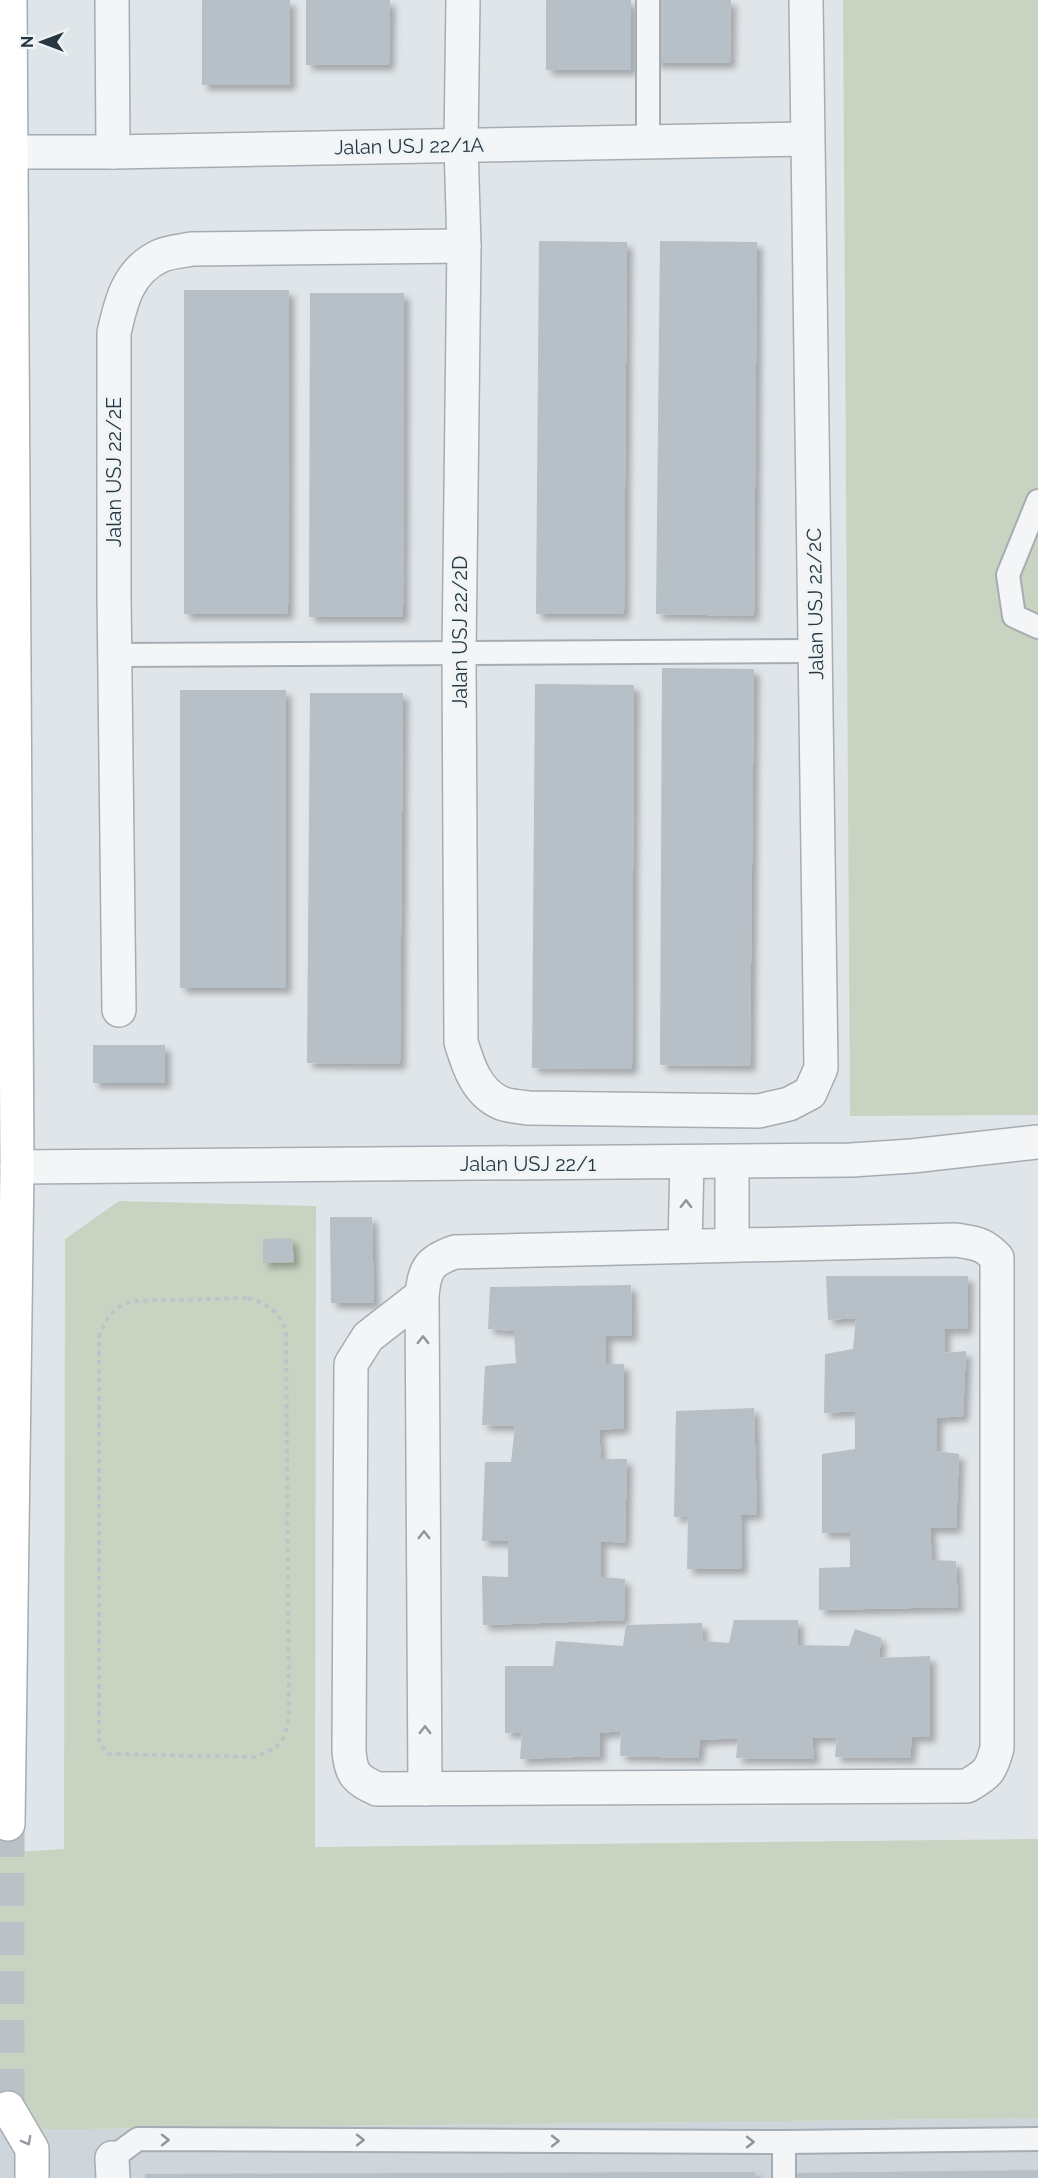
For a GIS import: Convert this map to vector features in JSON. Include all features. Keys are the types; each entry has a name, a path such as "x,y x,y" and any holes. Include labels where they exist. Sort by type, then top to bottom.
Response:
{"street":[{"path":"8,1824 17,1167 7,560 11,152 10,0"},
{"path":"112,0 113,152"},
{"name":"Jalan USJ 22/2D","path":"463,0 461,145 464,246 459,655 461,1042 469,1070 485,1092 501,1103"},
{"name":"Jalan USJ 22/2C","path":"501,1103 529,1108 759,1111 789,1104 810,1093 821,1068 806,0"},
{"name":"Jalan USJ 22/1A","path":"11,152 807,139"},
{"name":"Jalan USJ 22/2E","path":"119,1010 114,333 121,298 136,272 160,256 192,249 464,246"},
{"name":"Jalan USJ 22/1","path":"17,1167 851,1160 912,1156 1038,1142"},
{"path":"685,1246 687,1162"},
{"path":"732,1162 732,1245"},
{"path":"422,1294 368,1337 351,1364 349,1751 350,1767 359,1781 377,1789 425,1789 967,1786 985,1776 993,1762 996,1748 996,1258 987,1247 974,1242 956,1240 454,1252 431,1265 424,1275 422,1294 425,1789"},
{"path":"0,2130 8,2108 32,2149 32,2178"}],"lane":[{"path":"648,0 648,142"},
{"path":"1038,501 1008,575 1014,616 1038,627"},
{"path":"115,655 459,655 816,651"},
{"path":"112,2168 138,2139 784,2142 1038,2139"},
{"path":"784,2142 784,2178"}],"path":[{"path":"248,1298 266,1303 279,1316 286,1329 289,1715 286,1731 277,1748 255,1757 109,1754 99,1743 99,1570 99,1336 106,1320 118,1306 132,1301 248,1298"}],"shaded area":[{"path":"1038,2118 1038,2178 0,2178 0,2130"}],"green space":[{"path":"843,0 1038,0 1038,1115 850,1116"},
{"path":"119,1201 316,1206 315,1847 1038,1839 1038,2118 0,2130 0,1853 64,1849 65,1239"}],"building":[{"path":"202,0 290,0 290,85 202,85"},
{"path":"306,0 390,0 389,65 306,65"},
{"path":"546,0 631,0 631,70 546,70"},
{"path":"654,0 731,0 730,63 654,63"},
{"path":"539,241 627,242 624,614 536,614"},
{"path":"660,241 757,242 754,616 656,614"},
{"path":"184,290 289,290 288,614 184,614"},
{"path":"310,293 404,293 403,617 309,617"},
{"path":"662,668 754,669 750,1066 660,1065"},
{"path":"535,684 634,685 632,1069 532,1068"},
{"path":"180,690 286,690 286,988 180,988"},
{"path":"310,693 403,693 400,1064 307,1063"},
{"path":"93,1045 165,1045 165,1083 93,1083"},
{"path":"330,1217 372,1217 374,1303 331,1303"},
{"path":"292,1238 294,1262 263,1263 263,1239"},
{"path":"826,1276 968,1276 967,1329 945,1329 944,1353 966,1351 963,1416 937,1418 937,1451 959,1454 956,1528 930,1528 932,1560 956,1561 958,1607 819,1610 819,1568 850,1567 850,1533 822,1533 822,1454 855,1449 855,1411 824,1413 825,1354 853,1349 856,1318 828,1320"},
{"path":"631,1285 632,1336 606,1336 606,1364 624,1364 624,1428 599,1430 601,1459 627,1459 625,1543 601,1541 601,1577 625,1579 624,1620 483,1625 482,1576 508,1577 508,1541 482,1541 485,1462 511,1462 515,1426 482,1425 485,1366 516,1363 514,1331 488,1329 490,1287"},
{"path":"754,1408 757,1514 741,1515 742,1569 687,1569 688,1516 674,1517 676,1411"},
{"path":"734,1620 798,1620 798,1645 849,1646 855,1629 881,1638 879,1658 930,1656 930,1737 912,1737 910,1758 835,1757 837,1737 812,1738 814,1759 736,1758 738,1738 700,1740 698,1758 620,1756 621,1731 600,1733 600,1756 520,1759 522,1732 505,1733 505,1666 553,1666 556,1641 623,1646 626,1625 702,1623 703,1641 729,1643"},
{"path":"1038,2170 1038,2178 790,2178 789,2173"},
{"path":"755,2172 755,2178 145,2178 145,2174"}],"tunnel":[{"path":"8,1824 8,2108"}]}
